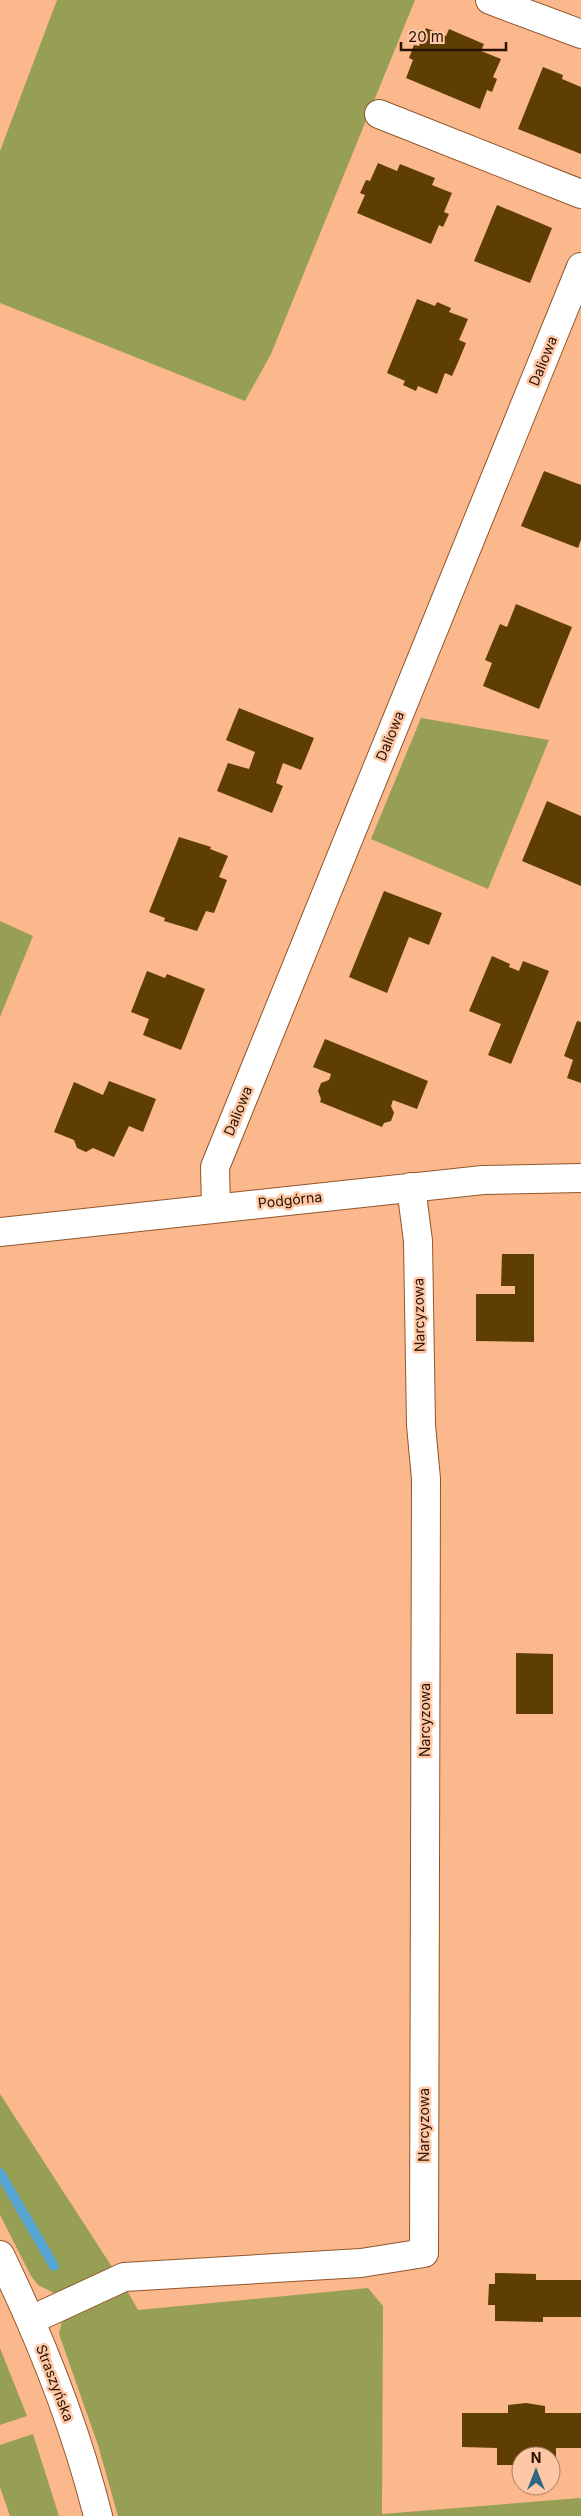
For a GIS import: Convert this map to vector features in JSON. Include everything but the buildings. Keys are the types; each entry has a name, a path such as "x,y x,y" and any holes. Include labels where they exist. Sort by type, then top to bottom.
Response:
{"street":[{"path":"490,0 581,34"},
{"path":"379,114 581,194"},
{"name":"Daliowa","path":"216,1207 215,1168 581,267"},
{"name":"Podgórna","path":"0,1232 216,1207 483,1180 581,1178"},
{"name":"Narcyzowa","path":"31,2320 124,2277 361,2263 424,2253 426,1479 421,1425 418,1241 411,1187"},
{"name":"Straszyńska","path":"0,2255 31,2320 67,2412 86,2468 98,2516"}],"green space":[{"path":"57,0 415,0 271,354 245,401 0,303 0,151"},
{"path":"421,718 549,740 488,889 371,839"},
{"path":"0,921 33,936 0,1017"},
{"path":"0,2094 114,2270 54,2293 38,2285 31,2276 0,2215"},
{"path":"124,2285 138,2310 368,2288 383,2306 382,2514 581,2498 581,2516 118,2516 98,2445 59,2334 62,2321"},
{"path":"0,2348 27,2416 0,2425"},
{"path":"33,2434 59,2516 10,2516 0,2487 0,2445"}],"waterway":[{"path":"0,2173 54,2266"}]}
